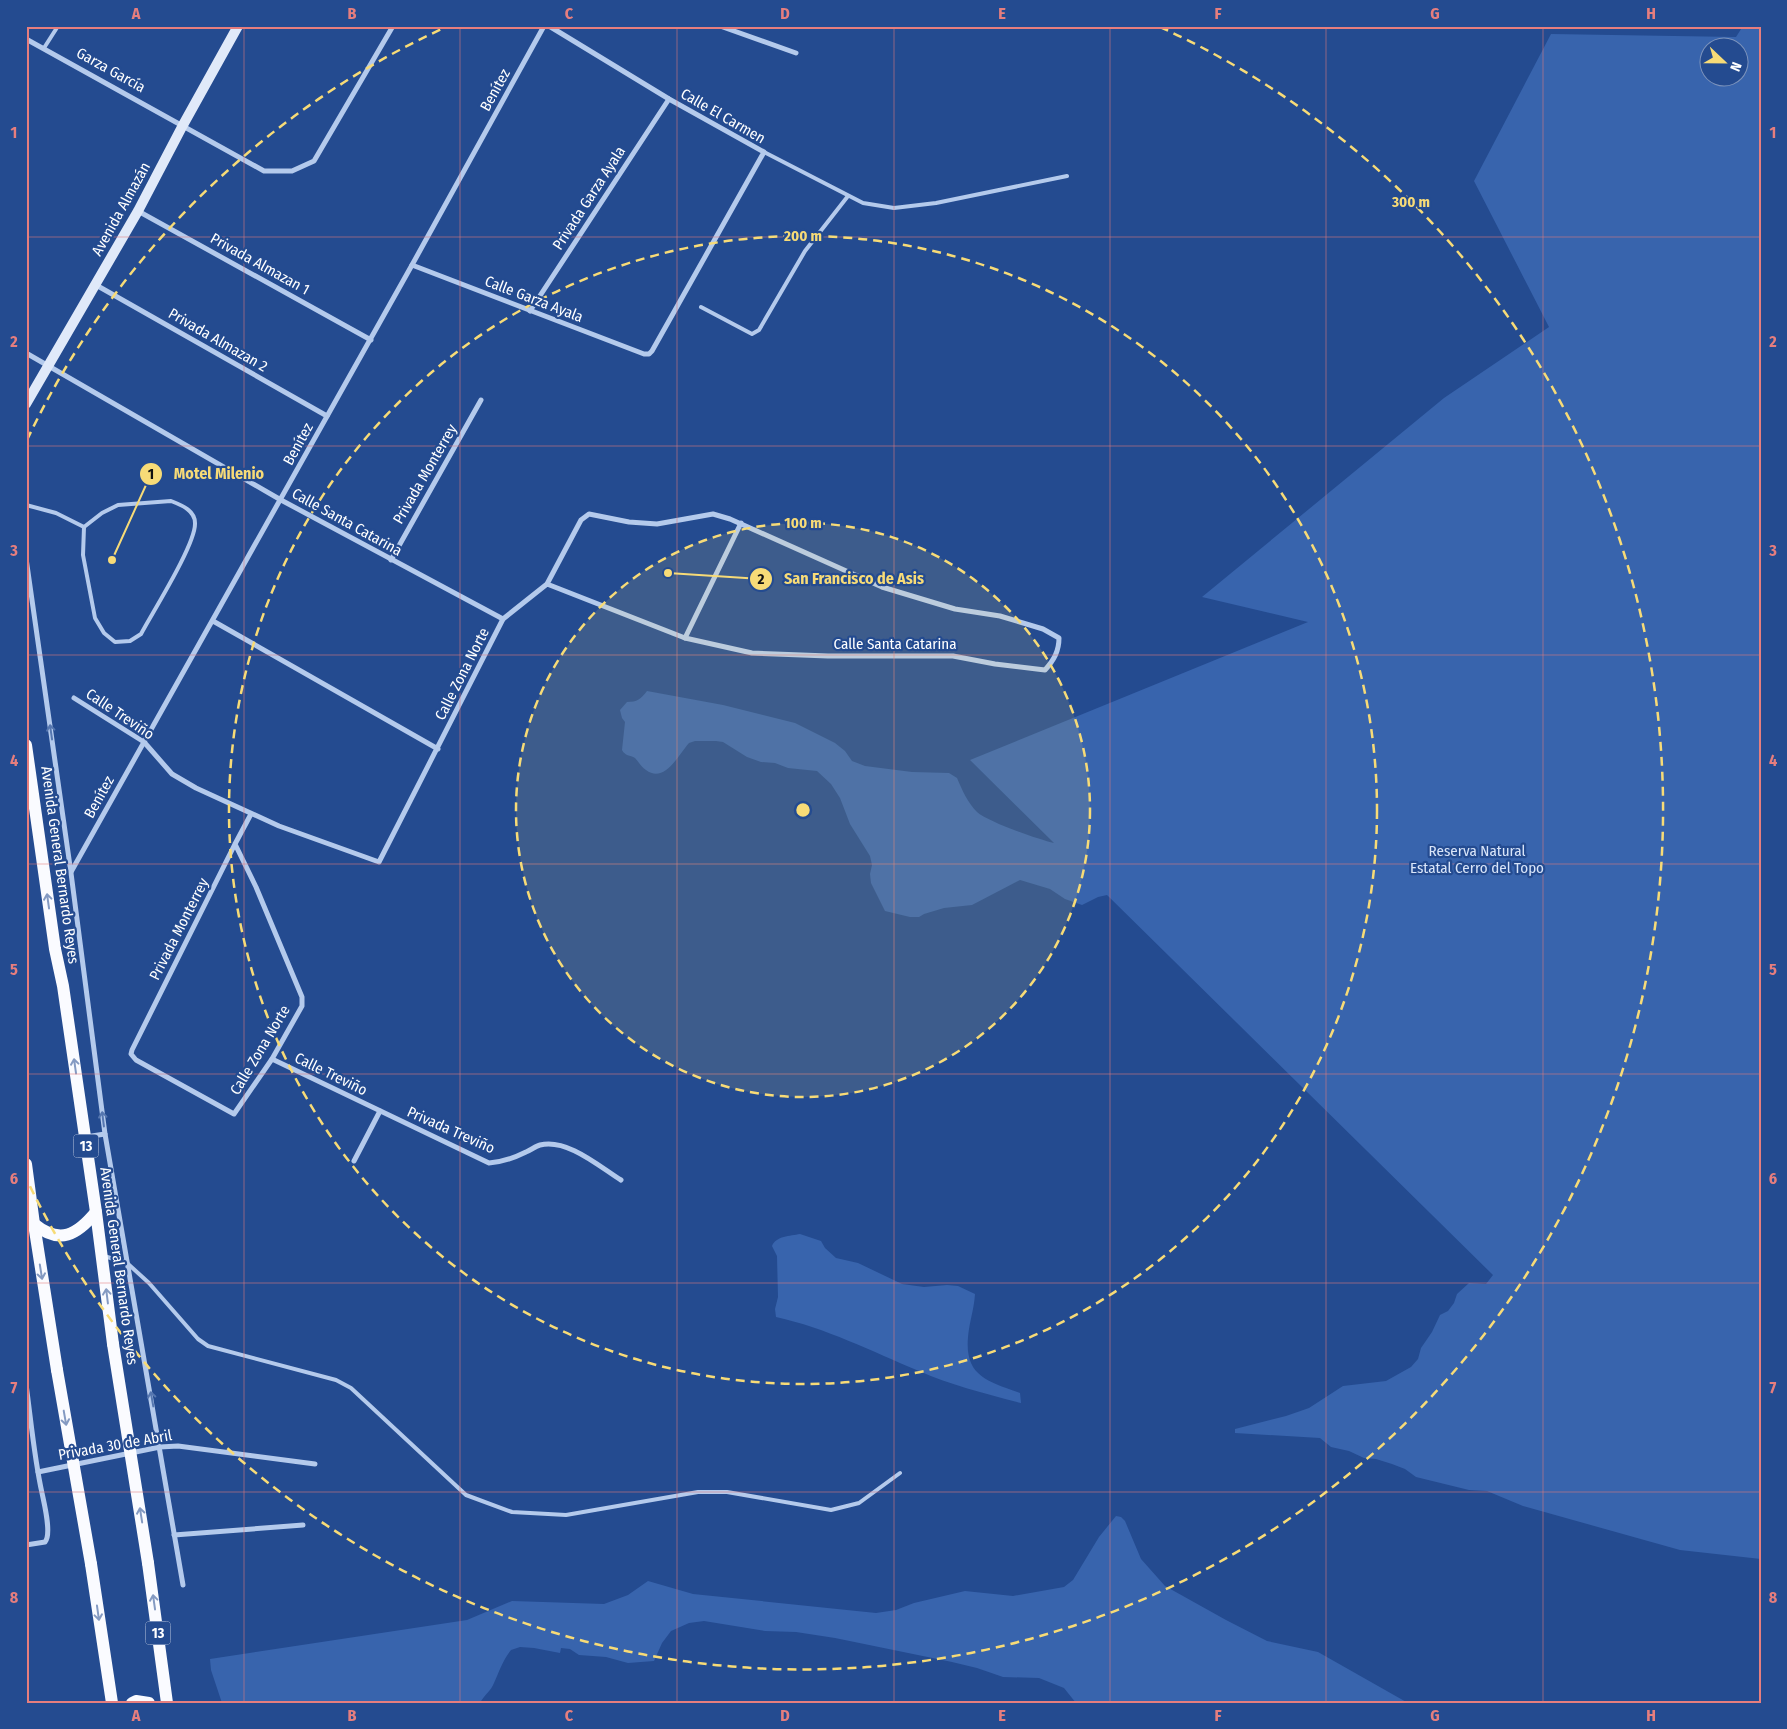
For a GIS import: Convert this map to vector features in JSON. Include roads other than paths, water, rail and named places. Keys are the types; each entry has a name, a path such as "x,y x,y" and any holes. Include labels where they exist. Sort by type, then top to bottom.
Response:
{"main road":[{"name":"Avenida Almazán","path":"26,404 138,211 183,124 238,26"},
{"name":"Avenida General Bernardo Reyes","path":"26,745 55,949 63,986 96,1212 113,1344 148,1563 167,1703"},
{"path":"26,1164 57,1370 91,1564 112,1703"},
{"path":"34,1224 43,1231 54,1235 66,1235 77,1231 96,1212"},
{"path":"132,1703 136,1701 149,1703"}],"street":[{"name":"Garza García","path":"26,39 183,124 264,171 292,171 314,161 393,26"},
{"name":"Benítez","path":"71,873 371,340 544,26"},
{"name":"Calle El Carmen","path":"549,26 669,99 764,152 652,351 648,354"},
{"path":"720,26 796,53"},
{"name":"Privada Garza Ayala","path":"530,311 669,99"},
{"name":"Privada Almazan 1","path":"138,211 371,340"},
{"name":"Calle Garza Ayala","path":"412,265 648,354"},
{"name":"Privada Almazan 2","path":"96,285 327,416"},
{"name":"Calle Santa Catarina","path":"26,353 281,500 503,619"},
{"name":"Privada Monterrey","path":"391,560 481,400"},
{"name":"Calle Santa Catarina","path":"589,514 629,522 656,524 713,514 741,522 882,587 955,609 1000,616 1043,629 1059,638 1055,657 1045,670 995,664 953,656 828,656 752,653 685,638"},
{"name":"Calle Zona Norte","path":"379,862 438,750 503,619 547,584 582,520 589,514"},
{"path":"547,584 685,638 741,522"},
{"path":"26,558 71,873 105,1134 183,1585"},
{"path":"212,621 438,750"},
{"name":"Calle Treviño","path":"74,698 144,742 172,774 183,782 250,814 379,862"},
{"name":"Privada Monterrey","path":"234,1114 136,1060 132,1056 132,1050 250,814"},
{"name":"Calle Zona Norte","path":"234,1114 272,1059 302,1006 302,997 236,844"},
{"name":"Calle Treviño","path":"272,1059 380,1111"},
{"path":"354,1161 380,1111"},
{"name":"Privada Treviño","path":"380,1111 489,1163 502,1162 540,1145 558,1144 569,1147 621,1180"},
{"path":"85,1137 105,1134"},
{"path":"26,1384 38,1472 46,1514 48,1539 45,1542 26,1545"},
{"name":"Privada 30 de Abril","path":"38,1472 160,1447 178,1446 315,1464"},
{"path":"174,1535 303,1525"}],"lane":[{"path":"44,48 58,26"},
{"path":"764,152 862,203 894,208 916,206 1067,176"},
{"path":"701,307 752,334 759,330 805,251 848,196"},
{"path":"171,501 182,505 193,516 195,523 194,531 184,555 141,634 130,641 115,642 109,639 99,627 95,618 83,556 84,527 102,513 118,506 171,501"},
{"path":"26,505 56,512 84,527"},
{"path":"102,1255 127,1263 149,1283 198,1340 208,1346 336,1380 351,1388 466,1495 512,1512 566,1515 698,1492 726,1492 831,1510 859,1503 900,1472"}],"place":[{"name":"Motel Milenio","path":"112,560"},
{"name":"San Francisco de Asis","path":"668,573"}],"park label":[{"name":"Reserva Natural Estatal Cerro del Topo","path":"1477,860"}]}
